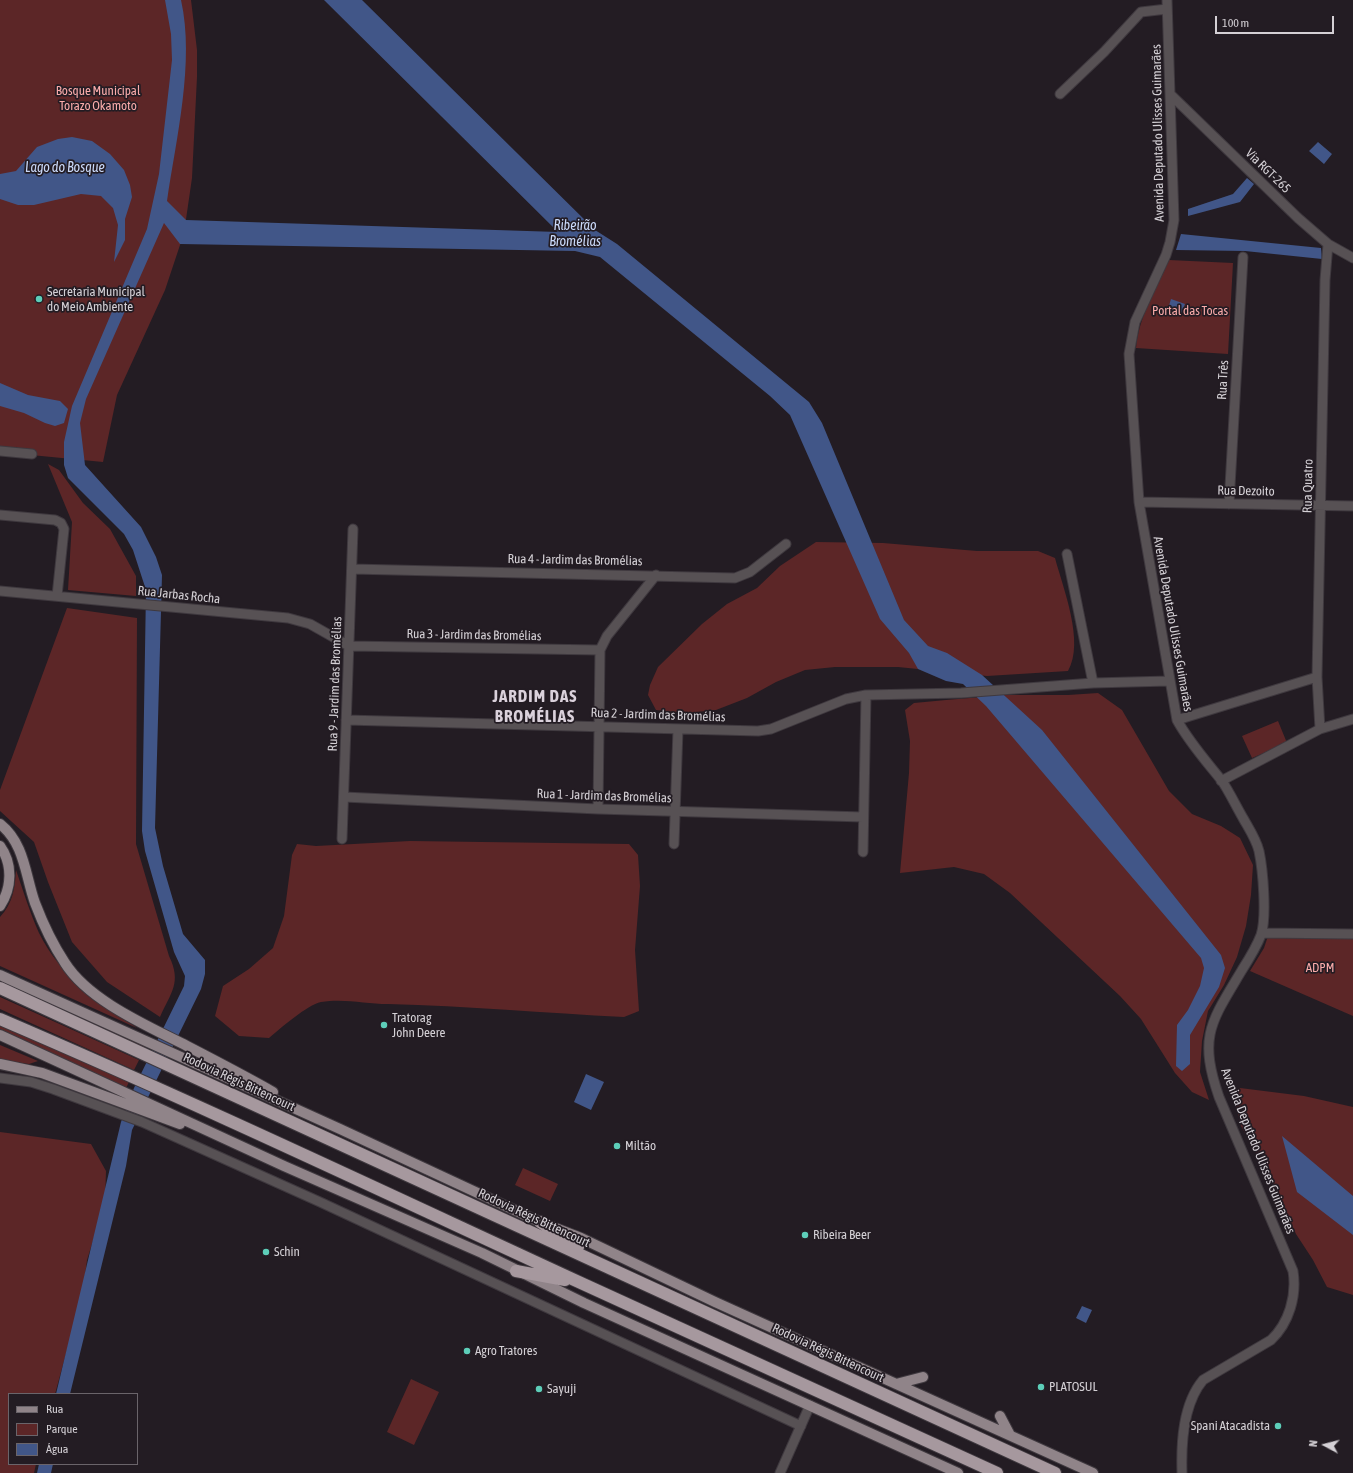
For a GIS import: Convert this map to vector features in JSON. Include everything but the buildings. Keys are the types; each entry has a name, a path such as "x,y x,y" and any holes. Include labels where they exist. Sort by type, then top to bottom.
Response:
{"highway":[{"name":"Rodovia Régis Bittencourt","path":"0,988 1055,1473"},
{"path":"0,1019 125,1072 583,1284 997,1473"},
{"path":"540,1222 610,1268"},
{"path":"516,1271 583,1284"}],"main road":[{"path":"0,824 6,829 18,845 27,869 35,902 50,936 65,964 97,995 123,1013 340,1129"},
{"path":"0,846 9,863 10,877 6,894 0,906"},
{"path":"0,975 340,1129 540,1222 581,1238 715,1302 1093,1473"},
{"path":"0,1035 116,1089 147,1108 482,1253 516,1271 958,1473"},
{"path":"0,1064 42,1073 112,1105 147,1108"},
{"path":"896,1384 922,1377"},
{"path":"1000,1416 1010,1435"}],"street":[{"path":"1060,94 1104,52 1141,12 1167,4"},
{"name":"Avenida Deputado Ulisses Guimarães","path":"1167,4 1171,95 1173,228 1166,255 1135,322 1129,354 1139,502 1177,720 1188,738 1221,781 1256,840 1259,850 1263,892 1262,933 1252,955 1216,1015 1210,1031 1208,1049 1211,1073 1219,1097 1293,1271 1294,1291 1286,1319 1271,1340 1204,1380 1196,1388 1187,1411 1182,1472"},
{"name":"Via RGT-265","path":"1171,95 1298,218 1328,244 1353,258"},
{"name":"Rua Quatro","path":"1320,729 1317,677 1320,504 1328,244"},
{"name":"Rua Três","path":"1229,504 1243,258"},
{"path":"0,451 32,454"},
{"name":"Rua Dezoito","path":"1139,502 1320,504 1353,506"},
{"path":"0,515 55,520 61,523 64,530 57,596"},
{"name":"Rua 9 - Jardim das Bromélias","path":"342,839 353,529"},
{"name":"Rua 4 - Jardim das Bromélias","path":"352,569 656,575 729,578 741,577 756,569 786,544"},
{"path":"1067,554 1093,683"},
{"path":"598,809 600,650 607,636 656,575"},
{"name":"Rua Jarbas Rocha","path":"0,591 296,620 316,627 348,646"},
{"name":"Rua 3 - Jardim das Bromélias","path":"348,646 600,650"},
{"path":"1177,720 1317,677"},
{"name":"Rua 2 - Jardim das Bromélias","path":"346,720 750,731 771,729 846,699 866,695 960,693 1093,683 1169,681"},
{"path":"863,852 866,695"},
{"path":"1221,781 1320,729 1353,719"},
{"path":"674,844 678,729"},
{"name":"Rua 1 - Jardim das Bromélias","path":"344,797 674,812 863,817"},
{"path":"1262,933 1353,934"},
{"path":"0,1078 31,1082 112,1105 142,1122 320,1202 801,1426"},
{"path":"780,1473 810,1405"}],"green space":[{"name":"Bosque Municipal Torazo Okamoto","path":"0,0 191,0 197,50 197,77 192,178 184,233 165,290 117,395 103,462 0,452"},
{"name":"Portal das Tocas","path":"1169,260 1233,263 1228,354 1136,348 1144,314"},
{"path":"48,464 59,470 83,503 110,529 136,576 136,596 68,590 72,522"},
{"path":"816,542 883,543 977,551 1038,551 1055,558 1071,615 1073,630 1073,659 1068,671 987,676 898,667 835,667 805,670 776,682 747,698 716,710 686,713 656,710 648,695 650,685 658,667 702,624 727,604 757,588 780,566"},
{"path":"67,608 137,618 136,844 175,973 174,987 160,1017 107,982 72,942 34,842 0,811 0,790"},
{"path":"1098,693 1122,710 1169,791 1192,814 1221,826 1240,838 1253,865 1251,895 1246,926 1237,957 1224,985 1208,1011 1202,1041 1200,1072 1209,1100 1192,1092 1175,1073 1141,1019 1120,996 1010,893 984,874 954,867 900,873 909,773 910,741 905,710 914,703 946,700 1006,695 1068,695"},
{"path":"1278,721 1287,743 1252,758 1242,736"},
{"path":"410,841 629,844 638,855 640,886 635,950 639,1011 624,1017 447,1006 330,1001 321,1002 309,1007 294,1017 269,1038 239,1036 215,1016 223,986 249,969 273,948 284,916 292,855 297,844 316,846"},
{"path":"16,870 39,933 58,962 81,987 94,998 137,1028 0,966 0,917 11,901"},
{"name":"ADPM","path":"1268,936 1353,937 1353,1016 1250,971 1264,948"},
{"path":"0,978 147,1045 144,1050 0,985"},
{"path":"0,997 139,1060 134,1070 0,1009"},
{"path":"0,1023 129,1082 126,1088 0,1031"},
{"path":"0,1045 38,1061 29,1064 0,1060"},
{"path":"1240,1088 1304,1096 1353,1107 1353,1295 1327,1287 1313,1260 1296,1234 1270,1178 1241,1126 1233,1095"},
{"path":"0,1132 91,1144 106,1171 105,1202 87,1260 83,1291 55,1393 8,1393 8,1465 36,1465 34,1473 0,1473"},
{"path":"523,1168 558,1184 550,1201 515,1185"},
{"path":"411,1379 439,1392 414,1445 387,1432"}],"water":[{"name":"Ribeirão Bromélias","path":"165,0 181,0 185,24 185,74 183,100 167,201 186,220 558,232 324,0 362,0 595,230 617,244 809,402 822,423 904,620 928,646 947,653 982,675 1042,730 1221,955 1225,968 1219,987 1190,1035 1190,1064 1182,1071 1176,1066 1177,1025 1188,1010 1200,986 1204,968 1201,958 986,706 963,684 946,681 918,669 909,653 880,619 790,415 770,396 600,257 575,251 180,244 164,223 86,399 80,423 85,465 141,527 156,557 162,575 155,828 163,866 183,934 205,960 205,974 201,989 132,1130 126,1166 70,1393 56,1393 121,1122 134,1088 184,986 185,976 174,952 145,851 142,831 146,590 133,550 124,534 68,478 64,465 64,442 72,406 147,229 159,174 172,60 171,34"},
{"name":"Lago do Bosque","path":"72,137 92,141 110,154 124,170 130,185 132,197 125,219 125,240 114,262 118,225 113,208 101,196 81,194 34,205 18,205 0,199 0,174 16,171 37,147 58,139"},
{"path":"1318,142 1332,154 1324,164 1309,151"},
{"path":"1247,178 1254,184 1240,202 1188,216 1188,209 1233,194"},
{"path":"1181,234 1321,248 1322,259 1245,251 1176,250"},
{"path":"1171,299 1185,304 1181,314 1168,309"},
{"path":"0,383 28,395 60,401 68,409 64,423 55,426 24,413 0,406"},
{"path":"586,1074 604,1082 591,1110 574,1102"},
{"path":"1282,1136 1353,1196 1353,1235 1297,1192"},
{"path":"1082,1306 1092,1310 1086,1323 1076,1318"},
{"path":"39,1465 53,1465 51,1473 37,1473"}],"place":[{"name":"Secretaria Municipal do Meio Ambiente","path":"39,299"},
{"name":"Tratorag John Deere","path":"384,1025"},
{"name":"Miltão","path":"617,1146"},
{"name":"Ribeira Beer","path":"805,1235"},
{"name":"Schin","path":"266,1252"},
{"name":"Agro Tratores","path":"467,1351"},
{"name":"PLATOSUL","path":"1041,1387"},
{"name":"Sayuji","path":"539,1389"},
{"name":"Spani Atacadista","path":"1278,1426"}],"district":[{"name":"JARDIM DAS BROMÉLIAS","path":"535,707"}]}
